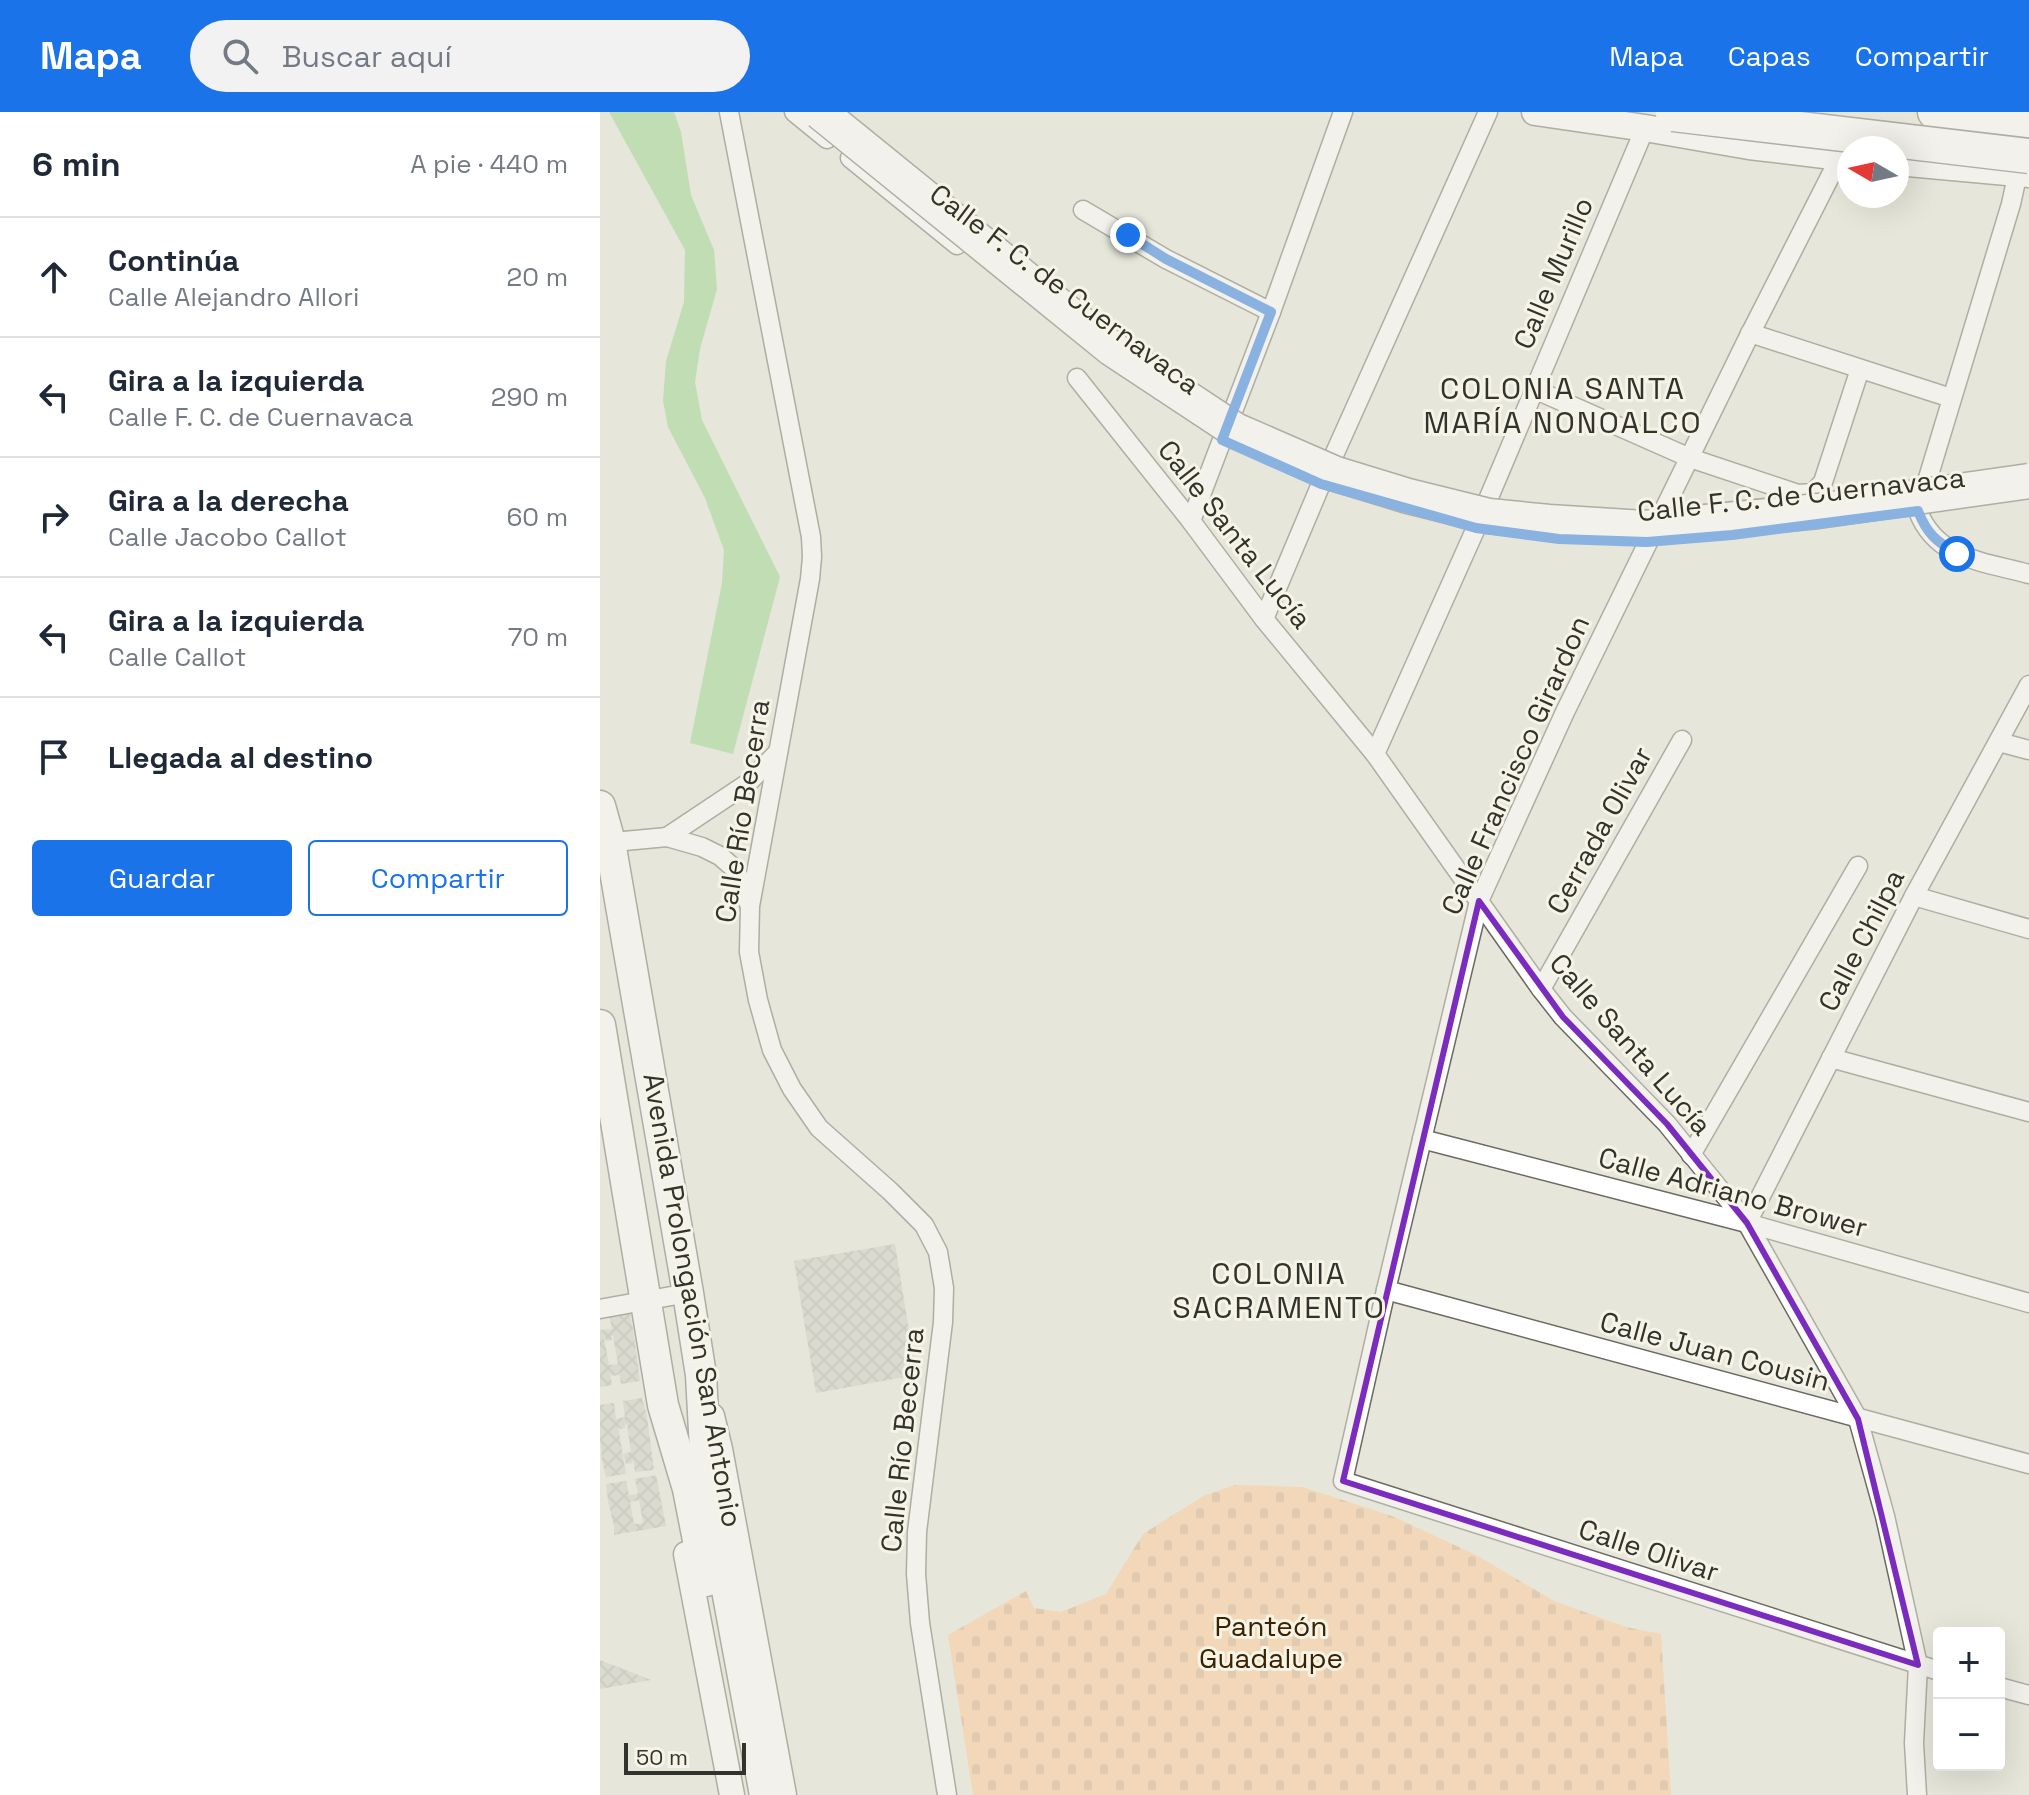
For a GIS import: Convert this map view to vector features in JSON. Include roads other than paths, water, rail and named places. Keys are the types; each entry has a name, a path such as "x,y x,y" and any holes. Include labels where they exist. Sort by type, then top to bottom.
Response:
{"highway":[{"path":"820,112 1111,348 1235,430 1336,474 1408,496 1489,516 1644,528 1818,511 2029,481"},
{"path":"1794,112 1848,120 2027,163"},
{"path":"1935,112 2029,124"},
{"path":"2012,112 2029,114"},
{"path":"1659,118 2027,163"},
{"path":"1848,120 1874,136"},
{"path":"1909,157 2027,163"}],"main road":[{"path":"1535,112 1659,118 1749,146 1837,157"},
{"name":"Avenida Prolongación San Antonio","path":"600,806 701,1375"},
{"name":"Avenida Prolongación San Antonio","path":"600,1025 663,1405"},
{"path":"701,1375 705,1450 765,1795"},
{"path":"663,1405 688,1489 748,1795"}],"street":[{"name":"Calle Río Becerra","path":"729,112 811,537 812,557 750,906 749,952 772,1050 792,1089 819,1128 924,1225 938,1252 944,1288 943,1322 917,1532 916,1574 920,1623 947,1795"},
{"name":"Calle F. C. de Cuernavaca","path":"794,112 919,215 1102,358 1222,440 1321,484 1476,528 1559,539 1647,542 1732,535 2029,496"},
{"path":"1191,521 1343,112"},
{"path":"1264,619 1321,484 1488,112"},
{"name":"Calle Murillo","path":"1375,754 1534,389 1659,118"},
{"path":"2027,163 2011,204 1918,511 1924,526 1936,541 1957,554 2029,574"},
{"name":"Calle Francisco Girardon","path":"1343,1481 1479,901 1647,542 1750,333 1837,171"},
{"path":"1083,210 1166,259 1271,312"},
{"path":"1750,333 1951,398"},
{"path":"1534,389 1690,458 1798,494 1813,493 1823,482 1860,369"},
{"name":"Calle Santa Lucía","path":"1077,378 1191,521 1264,619 1375,754 1563,1017 1667,1124 1747,1223 1858,1419 1885,1516 1918,1665 1914,1743 1917,1795"},
{"name":"Calle Chilpa","path":"1747,1223 1914,896 2029,685"},
{"name":"Cerrada Olivar","path":"1541,989 1682,740"},
{"path":"1999,742 2029,750"},
{"path":"667,837 748,783 778,752"},
{"path":"605,842 667,837 702,847 728,862 741,879 750,906"},
{"path":"1691,1155 1858,866"},
{"path":"1914,896 2029,929"},
{"path":"1831,1058 2029,1112"},
{"name":"Calle Adriano Brower","path":"1422,1139 1747,1223 2029,1303"},
{"name":"Calle Juan Cousin","path":"1386,1290 2029,1464"},
{"path":"600,1309 688,1293"},
{"name":"Avenida Prolongación San Antonio","path":"701,1375 720,1449 784,1795"},
{"name":"Avenida Prolongación San Antonio","path":"663,1405 676,1501 732,1795"},
{"name":"Calle Olivar","path":"1343,1481 1933,1669"},
{"path":"2005,1689 2029,1695"}],"district":[{"name":"COLONIA SANTA MARÍA NONOALCO","path":"1563,405"},
{"name":"COLONIA SACRAMENTO","path":"1279,1290"}],"park label":[{"name":"Panteón Guadalupe","path":"1271,1642"}]}
